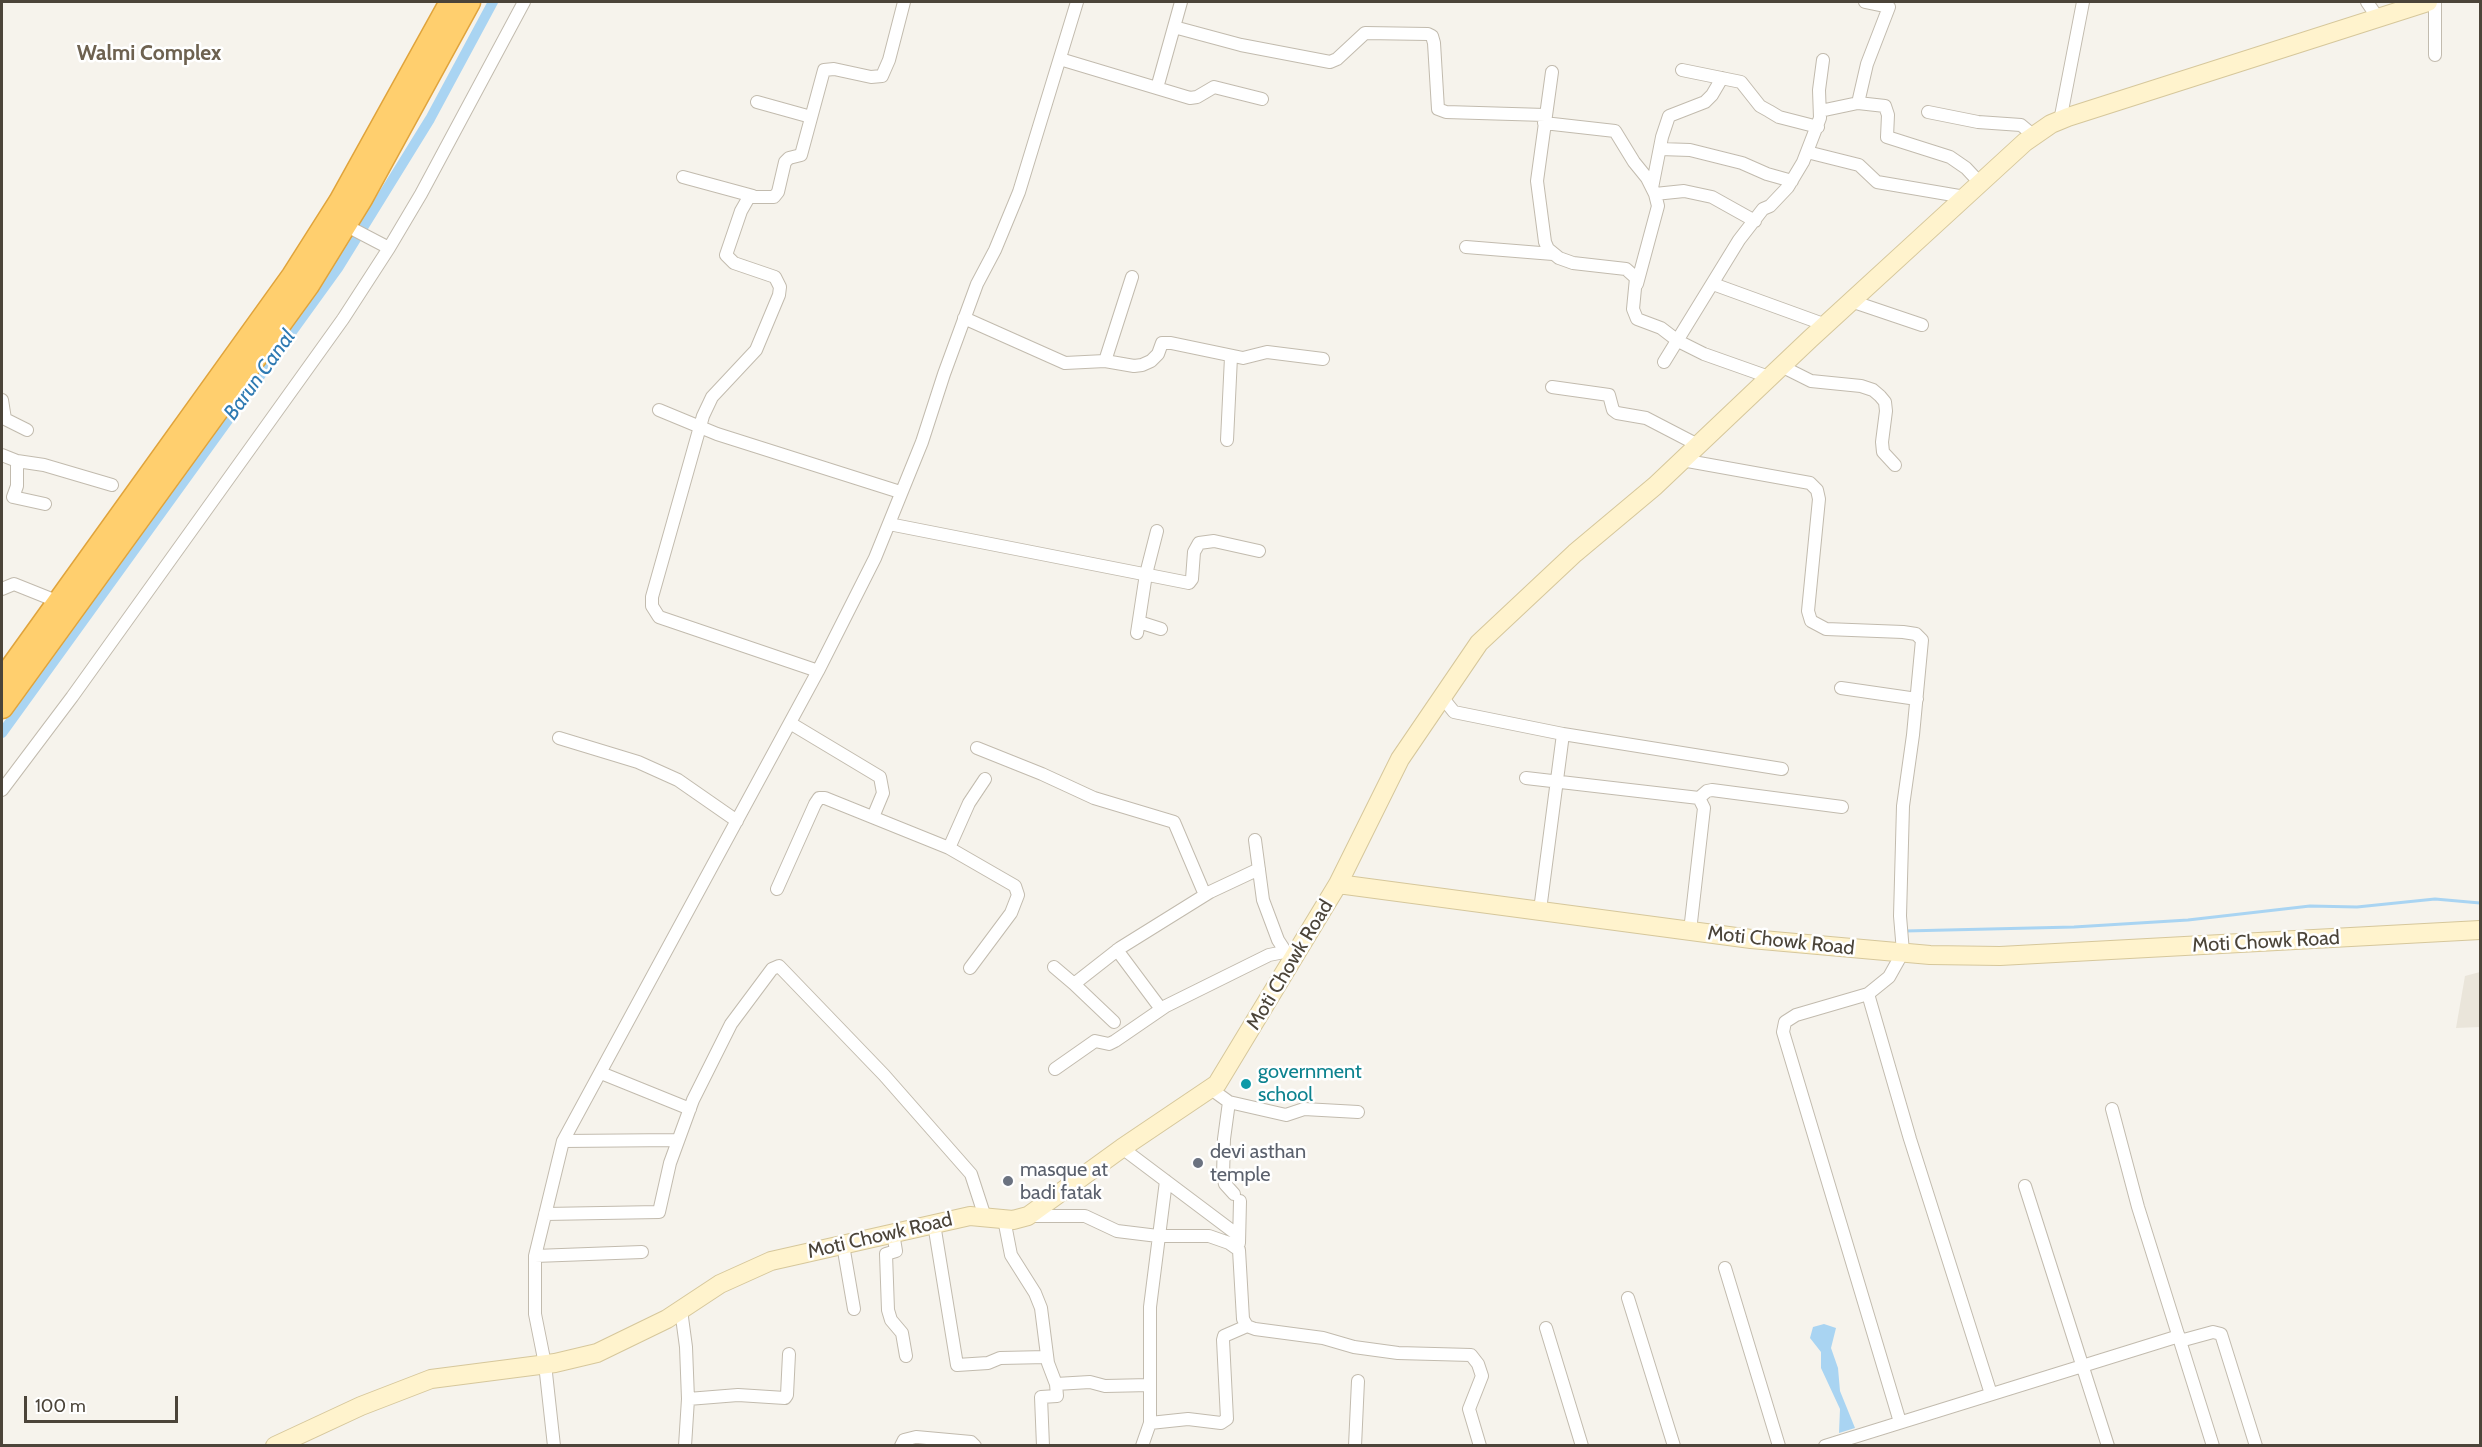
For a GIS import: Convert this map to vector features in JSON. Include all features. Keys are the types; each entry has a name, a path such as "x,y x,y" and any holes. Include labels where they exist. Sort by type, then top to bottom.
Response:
{"highway":[{"path":"2,681 299,267 340,202 451,2"},
{"path":"2,706 350,228 469,2"}],"street":[{"path":"2,790 72,697 343,319 385,247 421,194 524,2"},
{"path":"683,177 753,195 774,197 778,192 782,166 789,158 801,155 824,70 834,69 871,77 882,76 890,60 904,2"},
{"path":"554,1446 545,1364 535,1314 535,1256 563,1141 818,671 875,558 922,442 964,318 1019,192 1077,2"},
{"path":"1157,88 1181,2"},
{"path":"1858,103 1867,64 1889,7 1865,2"},
{"path":"2060,121 2083,2"},
{"path":"2367,2 2378,18"},
{"path":"1338,884 1400,759 1479,643 1575,553 1682,460 1851,301 2034,136 2060,121 2428,2"},
{"path":"2435,2 2435,55"},
{"path":"1174,27 1241,45 1330,62 1337,59 1365,33 1428,34 1432,36 1434,43 1438,109 1446,112 1544,119 1615,131 1654,191 1658,206 1637,284 1634,309 1637,319 1661,328 1678,341 1704,354 1811,381 1861,386 1874,390 1885,402 1883,452 1895,465"},
{"path":"1060,59 1190,98 1197,97 1214,87 1262,99"},
{"path":"1664,362 1739,240 1763,208 1770,206 1791,181 1807,152 1818,127 1823,60"},
{"path":"1682,70 1742,81 1760,106 1779,117 1818,127"},
{"path":"1552,72 1539,154 1538,190 1545,242 1553,254"},
{"path":"1654,191 1660,149 1669,117 1705,102 1722,78"},
{"path":"757,102 811,117"},
{"path":"1820,111 1858,103 1885,106 1888,115 1886,132 1890,140 1950,157 1966,168 1980,183"},
{"path":"1928,112 1978,122 2021,125 2034,136"},
{"path":"1660,149 1690,150 1742,162 1767,174 1791,181"},
{"path":"1807,152 1859,165 1877,182 1965,197"},
{"path":"1654,191 1684,191 1712,197 1755,221"},
{"path":"753,195 749,197 741,212 726,255 734,262 775,277 780,287 779,294 756,350 712,397 699,426 652,597 655,613 659,617 818,671"},
{"path":"350,228 385,247"},
{"path":"1466,246 1553,254 1574,263 1626,269 1636,278 1637,284"},
{"path":"1105,361 1132,278"},
{"path":"1713,284 1826,325"},
{"path":"1851,301 1922,325"},
{"path":"964,318 1065,363 1105,361 1134,366 1142,365 1151,361 1158,354 1162,343 1183,344 1231,357 1243,358 1267,352 1323,359"},
{"path":"1227,440 1231,357"},
{"path":"1552,387 1609,395 1613,410 1617,413 1646,418 1698,445"},
{"path":"2,400 5,418 27,430"},
{"path":"659,410 699,426 900,492"},
{"path":"2,455 17,461 44,465 112,485"},
{"path":"1682,460 1810,483 1817,490 1818,500 1808,611 1811,621 1816,626 1826,629 1916,634 1922,640 1903,806 1900,916 1903,952 1889,977 1869,994 1796,1015 1785,1022 1783,1032 1900,1422"},
{"path":"7,496 17,486 17,461"},
{"path":"7,496 45,504"},
{"path":"889,524 1189,583 1192,579 1192,562 1196,546 1203,541 1215,541 1259,551"},
{"path":"1157,531 1146,574 1138,627 1161,629"},
{"path":"2,589 14,584 59,602"},
{"path":"1841,688 1917,699"},
{"path":"1443,697 1454,712 1563,734 1782,769"},
{"path":"790,723 880,777 883,793 873,817"},
{"path":"1540,910 1563,734"},
{"path":"560,738 638,762 678,780 737,821"},
{"path":"977,748 1094,798 1174,822 1205,895"},
{"path":"949,848 969,803 985,778"},
{"path":"1526,778 1700,798"},
{"path":"1700,798 1707,791 1712,790 1842,807"},
{"path":"777,889 819,798 825,798 949,848 1015,886 1018,895 1011,913 970,968"},
{"path":"1690,931 1704,808 1700,798"},
{"path":"1055,1069 1095,1041 1109,1044 1161,1009 1269,955 1288,956 1263,900 1255,840"},
{"path":"1074,984 1117,950 1205,895 1259,869"},
{"name":"Moti Chowk Road","path":"275,1446 361,1406 431,1379 545,1364 597,1353 668,1319 720,1284 771,1261 970,1216 1013,1220 1028,1216 1122,1148 1217,1084 1288,956 1338,884 1751,939 1930,955 2000,956 2481,930"},
{"path":"1117,950 1161,1009"},
{"path":"545,1214 659,1212 678,1140 690,1108 731,1024 772,969 779,966 884,1075 971,1174 985,1218"},
{"path":"1054,967 1114,1022"},
{"path":"1869,994 1910,1139 1990,1395"},
{"path":"601,1073 690,1108"},
{"path":"1211,1089 1229,1102 1286,1115 1304,1109 1358,1112"},
{"path":"1229,1102 1224,1139 1223,1176 1226,1184 1237,1197 1243,1319 1246,1326"},
{"path":"2112,1109 2138,1207 2213,1446"},
{"path":"563,1141 678,1140"},
{"path":"1122,1148 1239,1236"},
{"path":"1142,1446 1150,1423 1148,1350 1150,1307 1166,1182"},
{"path":"2025,1186 2108,1446"},
{"path":"1028,1216 1085,1216 1118,1231 1158,1236 1209,1236 1229,1243 1239,1250"},
{"path":"1004,1219 1011,1255 1035,1293 1041,1308 1047,1357 1056,1384 1058,1396 1041,1397 1043,1446"},
{"path":"934,1224 957,1365 988,1363 999,1358 1047,1357"},
{"path":"893,1233 896,1251 886,1254 888,1310 891,1320 902,1333 906,1356"},
{"path":"843,1245 855,1309"},
{"path":"535,1256 642,1252"},
{"path":"1725,1268 1779,1446"},
{"path":"1628,1298 1674,1446"},
{"path":"681,1310 686,1347 688,1399 685,1446"},
{"path":"1150,1423 1188,1419 1221,1423 1227,1419 1223,1340 1224,1336 1246,1326 1398,1353 1471,1354 1482,1376 1469,1409 1480,1446"},
{"path":"1546,1328 1582,1446"},
{"path":"1825,1446 2082,1366 2213,1332 2221,1334 2256,1446"},
{"path":"688,1399 738,1395 785,1398 788,1395 789,1354"},
{"path":"1355,1446 1358,1381"},
{"path":"1056,1384 1090,1382 1105,1386 1150,1385"},
{"path":"898,1445 916,1437 971,1442 975,1446"}],"shaded area":[{"path":"2480,972 2480,1027 2456,1028 2465,976"}],"water":[{"path":"1824,1324 1836,1328 1831,1348 1838,1368 1840,1391 1855,1428 1839,1433 1840,1409 1821,1368 1821,1352 1810,1338 1813,1327"}],"waterway":[{"name":"Barun Canal","path":"2,733 338,268 430,119 493,2"},
{"path":"1905,931 2074,927 2188,920 2310,906 2357,907 2435,899 2480,903"}],"place":[{"name":"government school","path":"1246,1084"},
{"name":"devi asthan temple","path":"1198,1163"},
{"name":"masque at badi fatak","path":"1008,1181"}],"district":[{"name":"Walmi Complex","path":"149,54"}]}
